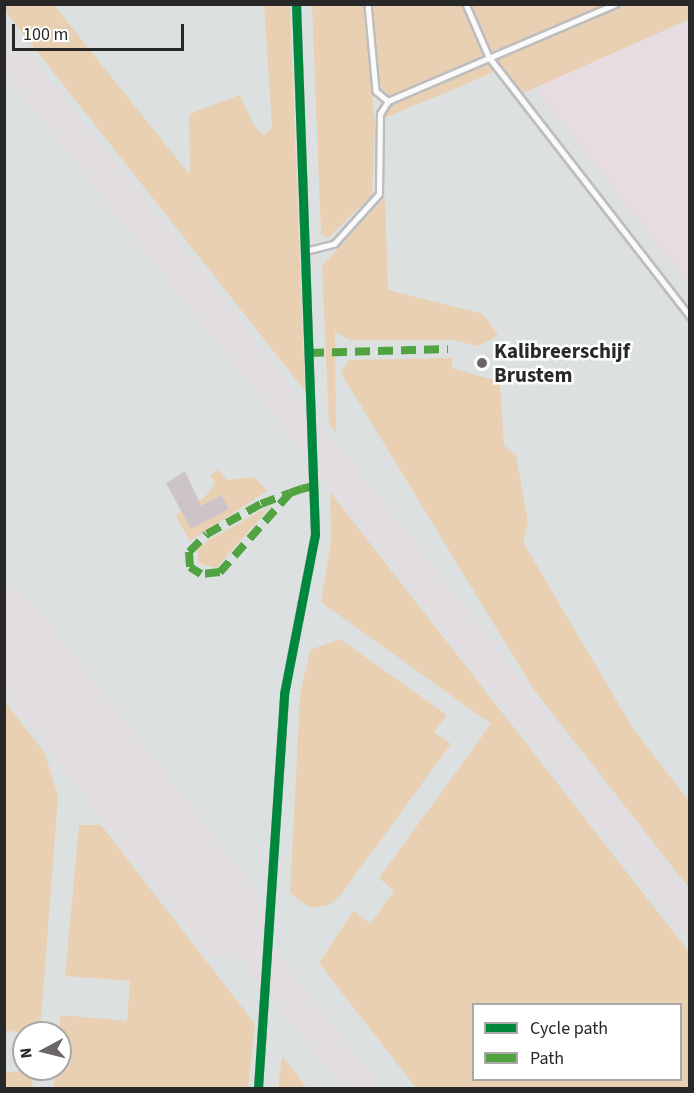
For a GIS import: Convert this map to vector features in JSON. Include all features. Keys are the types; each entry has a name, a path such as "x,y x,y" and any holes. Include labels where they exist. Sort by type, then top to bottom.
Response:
{"lane":[{"path":"258,1089 284,694 314,546 296,4"},
{"path":"368,4 376,91 388,101"},
{"path":"466,4 489,57 690,316"},
{"path":"305,251 334,244 379,194 380,114 388,101 603,7 615,4"}],"shaded area":[{"path":"5,4 54,5 190,175 189,114 240,95 254,126 264,135 272,128 264,5 290,5 305,391 5,11"},
{"path":"689,4 690,19 523,93 504,68 385,118 370,5"},
{"path":"5,5 689,5 689,19 532,85 689,285 689,1088 5,1088"},
{"path":"312,5 365,5 375,126 372,195 328,238 321,235"},
{"path":"385,197 388,290 483,314 498,335 479,346 453,340 349,340 335,332 336,433 329,424 322,266"},
{"path":"453,358 452,368 500,382 504,445 516,456 528,522 523,542 632,727 689,801 689,888 534,690 341,373 349,360"},
{"path":"217,469 227,480 255,477 267,491 190,541 175,515 205,497 215,483 210,476"},
{"path":"330,492 689,952 689,1088 416,1088 319,963 354,910 370,924 394,891 379,878 491,724 321,602 331,541"},
{"path":"272,505 216,568 198,563 198,548"},
{"path":"340,639 447,715 434,732 451,744 342,893 330,905 310,908 290,893 300,695 310,650"},
{"path":"4,701 45,753 58,797 41,1021 12,1021 12,1031 5,1031"},
{"path":"79,825 101,825 255,1024 248,1088 54,1088 54,1081 72,1081 72,1021 60,1021 60,1015 127,1021 130,981 65,976"},
{"path":"282,1056 307,1088 278,1088"},
{"path":"5,1072 12,1072 12,1081 33,1081 32,1088 5,1088"}],"building":[{"path":"185,471 201,506 221,495 229,509 191,529 166,483"}],"taxiway":[{"path":"4,46 690,919"},
{"path":"230,920 362,1088"}],"runway":[{"path":"4,629 230,920"}],"marked path":[{"path":"309,353 448,349"},
{"path":"290,493 220,572 201,574 190,567 189,552 207,534 261,504 290,493 301,489 314,486"}],"cycle path":[{"path":"258,1088 284,694 315,534 296,4"}],"place":[{"name":"Kalibreerschijf Brustem","path":"482,363"}]}
